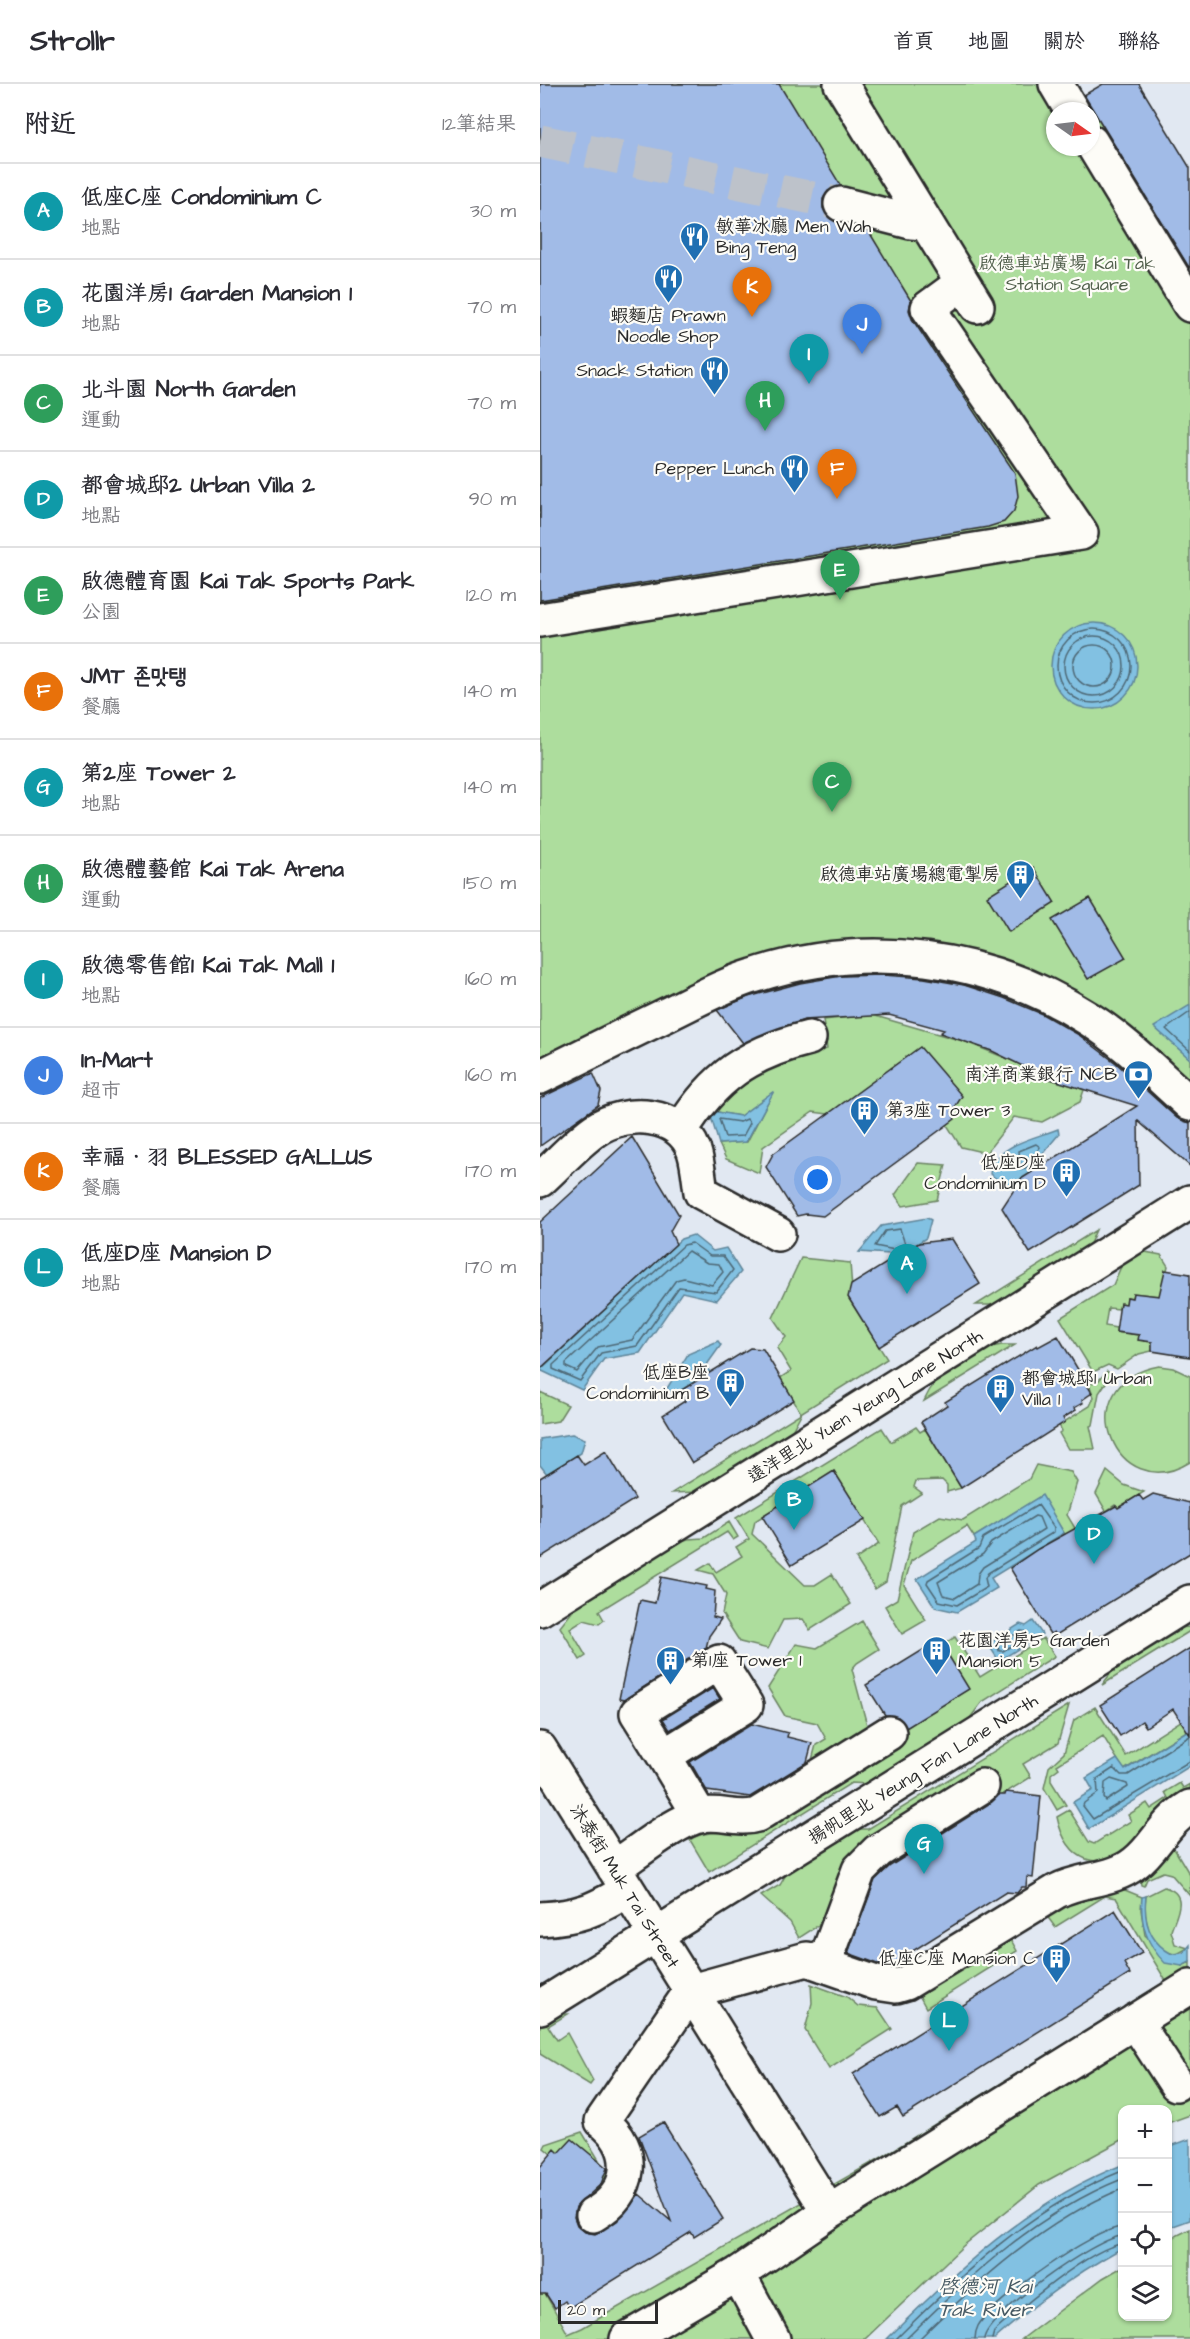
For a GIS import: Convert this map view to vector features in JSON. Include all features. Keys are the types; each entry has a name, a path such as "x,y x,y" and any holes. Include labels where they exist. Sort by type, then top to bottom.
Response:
{"street":[{"path":"540,620 1081,533 928,308 970,295 841,84"},
{"path":"1056,84 1067,102"},
{"path":"1100,156 1190,305"},
{"path":"842,204 911,222 925,223"},
{"path":"540,1077 711,993 752,976 796,964 840,957 896,955 972,967 1013,980 1053,997 1108,1032 1190,1104"},
{"path":"681,1130 712,1088 732,1070 756,1055 809,1038"},
{"path":"540,1180 593,1131 605,1124 632,1116 648,1117 681,1130 693,1150 701,1192 778,1234"},
{"name":"遠洋里北 Yuen Yeung Lane North","path":"540,1609 1190,1202"},
{"name":"揚帆里北 Yeung Fan Lane North","path":"540,2007 1190,1602"},
{"path":"540,1919 589,1913 621,1879 688,1820 714,1814 741,1819 757,1815 889,1733"},
{"name":"沐泰街 Muk Tai Street","path":"540,1749 829,2212"},
{"path":"664,1756 700,1816"},
{"path":"824,1965 864,1862 982,1786"},
{"path":"593,2215 606,2208 616,2197 623,2184 626,2170 621,2142 602,2121 691,1991 807,1959 876,1983 896,1986 906,1983 1063,1887 1081,1880 1109,1876 1133,1865 1146,1852 1162,1829 1190,1807"},
{"path":"627,2339 738,2274 829,2212 1190,1987"},
{"path":"1135,2021 1176,2084"},
{"path":"738,2274 773,2339"}],"green space":[{"name":"啟德車站廣場 Kai Tak Station Square","path":"540,84 1077,84 1088,102 1046,102 1046,156 1100,156 1100,122 1190,270 1190,1080 1155,1050 1087,1000 1052,980 1016,964 978,952 935,944 853,940 828,942 793,948 540,1062"},
{"path":"872,1015 966,1042 1084,1090 1080,1102 1042,1122 1014,1117 986,1153 961,1147 947,1125 953,1120 953,1113 901,1061 828,1114 813,1112 763,1147 759,1173 726,1159 719,1144 747,1142 773,1092 740,1116 712,1111 715,1104 763,1068 827,1049 823,1020"},
{"path":"918,1163 946,1165 937,1200 903,1206 895,1195"},
{"path":"1096,1230 1088,1248 1006,1305 976,1305"},
{"path":"1140,1251 1161,1255 1168,1266 1160,1296 1133,1293 1132,1298 1127,1297 1126,1304 1120,1303 1119,1309 1108,1308 1105,1326 1116,1328 1116,1332 1139,1335 1139,1340 1152,1342 1152,1351 1139,1354 1117,1369 1108,1365 1093,1372 1060,1318 1113,1285 1123,1262"},
{"path":"801,1258 850,1263 852,1289 849,1299 887,1359 802,1412 786,1442 698,1492 672,1493 801,1413 780,1378 791,1371 777,1348 786,1337 773,1318"},
{"path":"1002,1345 1015,1345 924,1401 937,1380 956,1363 978,1351"},
{"path":"1159,1366 1173,1368 1190,1376 1190,1462 1164,1472 1141,1469 1123,1456 1111,1438 1108,1416 1114,1395 1130,1377"},
{"path":"1107,1371 1111,1375 1099,1393 1093,1425 1090,1426 1095,1449 1068,1449 1059,1433 1062,1431 1059,1425 1090,1406 1094,1397 1089,1384 1099,1380"},
{"path":"540,1392 568,1405 558,1421 540,1424"},
{"path":"916,1427 920,1432 925,1429 961,1488 947,1492 947,1485 942,1480 916,1481 914,1487 922,1493 902,1506 886,1582 875,1589 856,1559 879,1544 834,1471 755,1521 752,1534 805,1585 815,1585 832,1574 851,1604 810,1630 803,1619 783,1620 768,1649 740,1642 722,1614 726,1595 713,1574 698,1570 710,1563 716,1572 742,1556 736,1547 749,1539 736,1518 882,1428 891,1442"},
{"path":"1036,1465 1071,1472 1077,1482 1067,1515 1078,1533 1063,1538 1064,1533 1041,1496 974,1537 967,1526 911,1561 904,1585 926,1620 902,1634 885,1606 897,1599 913,1532 940,1516 963,1520 1029,1479"},
{"path":"1107,1471 1124,1485 1144,1492 1118,1508 1115,1505 1106,1511 1096,1494"},
{"path":"729,1522 738,1537 733,1540 727,1532 599,1611 604,1620 599,1624 584,1620 570,1629 586,1656 580,1660 560,1627 579,1603 662,1547 688,1539 704,1538"},
{"path":"862,1621 879,1649 857,1663 852,1669 868,1729 811,1764 816,1745 826,1739 817,1723 785,1716 768,1688 796,1644 817,1648"},
{"path":"1190,1627 1190,1631 1102,1685 1123,1657 1176,1628"},
{"path":"955,1637 980,1677 1043,1638 1055,1656 982,1702 964,1726 869,1784 851,1783 709,1872 690,1840 715,1833 744,1835 763,1832 899,1748 893,1736 968,1689 942,1645"},
{"path":"1069,1705 1058,1743 1023,1764 1031,1777 997,1798 978,1769 860,1843 845,1862 819,1925 799,1938 790,1922 761,1896 780,1885 788,1871 855,1829 868,1829"},
{"path":"1095,1707 1126,1756 1190,1715 1190,1729 1124,1770 1103,1736 1057,1765 1059,1768 1051,1774 1051,1781 1066,1805 1057,1810 1044,1788 1049,1767 1064,1753 1074,1720"},
{"path":"1180,1783 1183,1788 1190,1784 1190,1792 1160,1812 1149,1822 1133,1844 1121,1854 1097,1861 1086,1859 1076,1853 1061,1832 1057,1817 1069,1810 1089,1842 1094,1844 1131,1821 1128,1815 1147,1803 1151,1809 1168,1798 1165,1792"},
{"path":"1172,1845 1190,1875 1190,1896 1171,1874 1163,1872 1147,1879 1144,1886 1141,1885 1140,1879"},
{"path":"1164,1887 1172,1890 1179,1900 1178,1912 1171,1931 1175,1944 1188,1948 1177,1954 1160,1948 1154,1941 1147,1924 1146,1896"},
{"path":"1120,1888 1142,1897 1141,1910 1145,1935 1182,1966 1190,1962 1190,2115 1172,2122 1172,2105 1118,2105 1118,2142 1039,2185 963,2246 865,2339 540,2339 540,2276 542,2288 568,2334 582,2328 882,2157 1166,1981 1116,1898 1105,1896 1055,1927 1046,1915 1064,1904"},
{"path":"1010,1938 1017,1951 926,2008 920,1997 923,1991"},
{"path":"811,1984 847,1997 858,2006 878,2008 892,2029 829,2069 805,2030 812,2003"},
{"path":"568,2014 548,2026 557,2040 567,2033 593,2081 590,2085 540,2054 540,2016"},
{"path":"582,2132 608,2175 595,2191 544,2148 546,2144"},
{"path":"1190,2229 1190,2339 1022,2339 1118,2269 1118,2321 1172,2321 1172,2238"}],"water":[{"path":"1094,623 1111,626 1125,635 1134,649 1137,666 1134,683 1125,697 1111,706 1094,709 1077,706 1063,697 1054,683 1051,666 1054,649 1063,635 1077,626"},
{"path":"1190,1005 1190,1059 1154,1027"},
{"path":"774,1091 746,1142 719,1144 711,1117 712,1111 740,1116"},
{"path":"1058,1129 1059,1134 1039,1158 1043,1165 1008,1187 990,1174 993,1164 1007,1149"},
{"path":"927,1218 931,1220 926,1238 893,1259 890,1254 859,1252 881,1226"},
{"path":"693,1235 713,1251 726,1248 741,1272 717,1300 682,1292 640,1353 604,1359 582,1390 540,1370 681,1239"},
{"path":"718,1341 721,1345 706,1366 710,1372 677,1393 666,1390 688,1354"},
{"path":"572,1434 585,1439 581,1453 547,1474 540,1465 540,1439"},
{"path":"1042,1495 1064,1533 991,1578 997,1588 957,1612 935,1607 917,1579 976,1542 974,1537"},
{"path":"1033,1621 1042,1634 999,1661 988,1644 1020,1624 1026,1626"},
{"path":"1190,1729 1190,1766 1089,1829 1073,1802 1093,1790 1086,1778 1117,1759 1125,1770"},
{"path":"1146,1896 1147,1922 1153,1937 1172,1954 1183,1953 1190,1945 1190,1962 1182,1966 1165,1963 1158,1956 1143,1924 1142,1897"},
{"path":"1190,2139 1190,2220 1172,2227 1172,2159 1172,2146"},
{"name":"啓德河 Kai Tak River","path":"1118,2167 1118,2250 1056,2290 995,2339 887,2339 967,2263 996,2240 1025,2218 1088,2180"}],"building":[{"path":"540,84 779,84 841,186 828,191 823,199 823,208 828,217 836,222 868,230 911,301 909,310 912,319 1015,473 1018,496 1014,511 1004,522 988,527 540,600"},
{"path":"1103,84 1139,84 1190,168 1190,269 1100,121 1100,102 1088,102 1084,95"},
{"name":"啟德車站廣場總電掣房","path":"1033,867 1055,903 1009,932 987,896"},
{"path":"1090,898 1126,958 1088,979 1052,920"},
{"path":"883,975 924,978 964,985 1042,1014 1079,1035 1116,1063 1177,1118 1190,1123 1190,1166 1138,1121 1139,1185 1030,1253 1002,1208 1021,1179 1137,1106 1047,1078 992,1051 940,1033 944,1030 889,1015 804,1020 743,1043 717,1010 748,997 800,983 841,976"},
{"name":"第3座 Tower 3","path":"920,1047 962,1096 952,1112 955,1119 823,1216 806,1214 797,1216 766,1167 773,1154"},
{"path":"593,1073 601,1091 598,1105 540,1146 540,1098"},
{"path":"632,1137 679,1215 670,1231 676,1244 540,1369 540,1222"},
{"path":"952,1239 980,1284 879,1347 848,1297 851,1285 919,1243"},
{"path":"1165,1270 1190,1274 1190,1357 1152,1351 1152,1342 1138,1340 1139,1335 1116,1332 1120,1303 1126,1304 1127,1297 1132,1298 1133,1293 1159,1296"},
{"name":"都會城邸1 Urban Villa 1","path":"1058,1336 1092,1393 1082,1400 1083,1403 1074,1408 1076,1410 1063,1418 1065,1422 961,1488 921,1422 947,1405 945,1402 1037,1345 1038,1347"},
{"name":"低座B座 Condominium B","path":"750,1348 763,1349 794,1400 692,1463 663,1415 685,1401 680,1391"},
{"path":"606,1451 635,1499 540,1558 540,1478 577,1455 584,1465"},
{"path":"834,1471 865,1520 792,1565 762,1516"},
{"path":"1153,1494 1190,1503 1190,1553 1056,1635 1054,1632 1050,1634 1010,1568 1038,1549 1116,1506 1118,1508 1139,1495 1143,1500"},
{"path":"661,1577 707,1586 706,1589 715,1591 713,1617 721,1619 709,1636 706,1648 624,1700 619,1699 640,1600 655,1603"},
{"path":"939,1640 969,1689 906,1728 898,1717 885,1715 866,1685"},
{"path":"1190,1648 1190,1735 1173,1709 1146,1727 1142,1721 1120,1736 1100,1705"},
{"path":"713,1688 720,1699 670,1730 663,1719"},
{"path":"752,1724 788,1733 787,1737 812,1743 807,1762 750,1797 707,1791 690,1762"},
{"path":"1006,1792 1041,1796 1033,1878 1027,1877 1026,1887 1022,1887 1017,1893 1006,1892 911,1952 908,1960 898,1966 881,1965 848,1953 875,1880 890,1866 992,1802 999,1795 1005,1795"},
{"path":"1115,1910 1142,1953 1124,1963 1130,1974 903,2117 897,2107 880,2117 853,2074"},
{"path":"663,2122 723,2219 694,2237 691,2232 569,2308 565,2301 555,2308 546,2294 540,2294 540,2167 555,2149 559,2153 572,2139 607,2168 601,2184 576,2207 574,2217 577,2225 585,2232 595,2234 617,2221 639,2194 671,2221 639,2136"}],"tunnel":[{"path":"540,141 841,204"}],"place":[{"name":"敏華冰廳 Men Wah Bing Teng","path":"695,262"},
{"name":"蝦麵店 Prawn Noodle Shop","path":"668,304"},
{"name":"幸福．羽 BLESSED GALLUS","path":"752,317"},
{"name":"In-Mart","path":"862,354"},
{"name":"啟德零售館1 Kai Tak Mall 1","path":"809,384"},
{"name":"Snack Station","path":"714,396"},
{"name":"啟德體藝館 Kai Tak Arena","path":"765,431"},
{"name":"Pepper Lunch","path":"795,494"},
{"name":"JMT 존맛탱","path":"837,499"},
{"name":"啟德體育園 Kai Tak Sports Park","path":"840,600"},
{"name":"北斗園 North Garden","path":"832,812"},
{"name":"啟德車站廣場總電掣房","path":"1021,900"},
{"name":"南洋商業銀行 NCB","path":"1138,1100"},
{"name":"第3座 Tower 3","path":"865,1136"},
{"name":"低座D座 Condominium D","path":"1067,1198"},
{"name":"低座C座 Condominium C","path":"907,1294"},
{"name":"低座B座 Condominium B","path":"730,1408"},
{"name":"都會城邸1 Urban Villa 1","path":"1001,1414"},
{"name":"花園洋房1 Garden Mansion 1","path":"794,1530"},
{"name":"都會城邸2 Urban Villa 2","path":"1094,1564"},
{"name":"花園洋房5 Garden Mansion 5","path":"937,1676"},
{"name":"第1座 Tower 1","path":"670,1686"},
{"name":"第2座 Tower 2","path":"924,1874"},
{"name":"低座C座 Mansion C","path":"1057,1984"},
{"name":"低座D座 Mansion D","path":"949,2051"}]}
